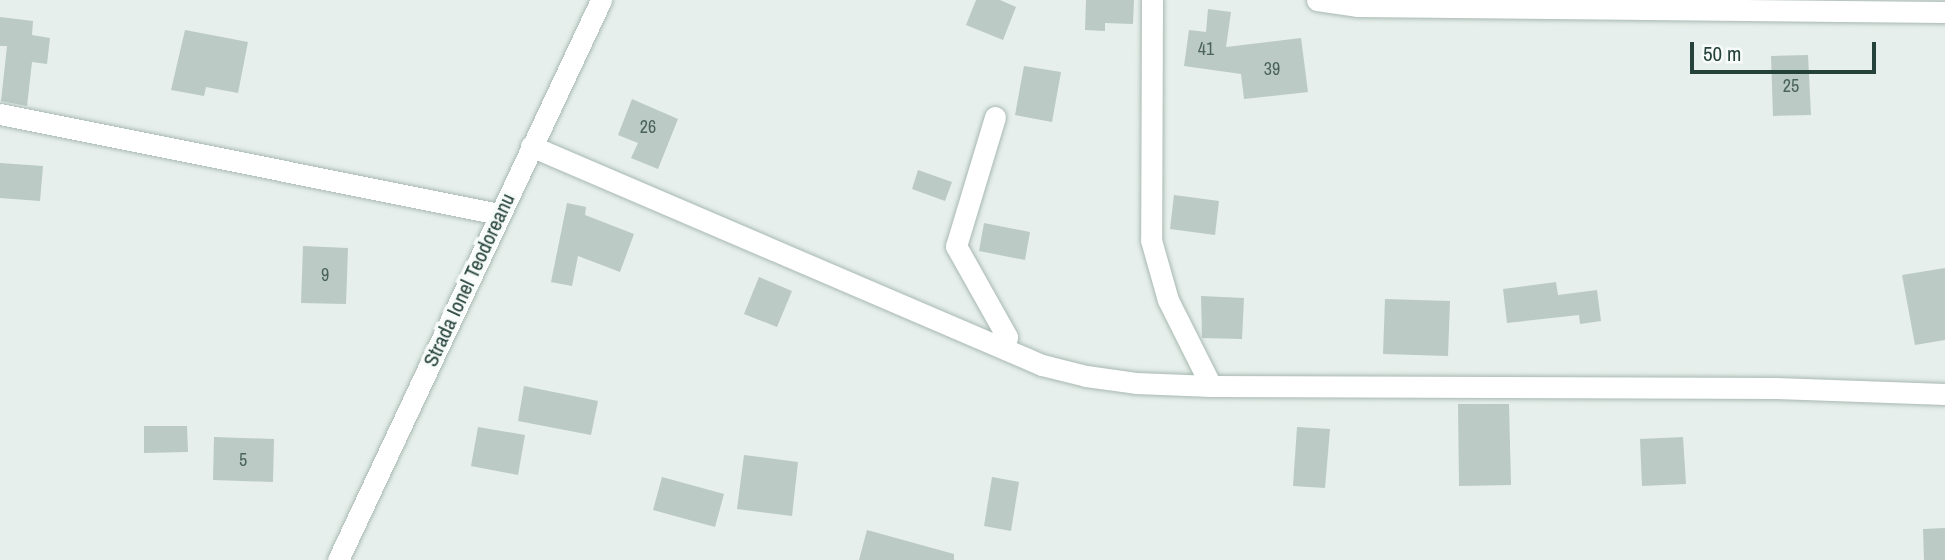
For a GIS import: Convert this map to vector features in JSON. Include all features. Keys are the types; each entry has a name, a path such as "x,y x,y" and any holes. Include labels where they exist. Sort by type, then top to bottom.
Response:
{"street":[{"name":"Strada Ionel Teodoreanu","path":"338,560 601,0"},
{"path":"1152,0 1151,240 1168,300 1211,386"},
{"path":"1317,0 1357,6 1945,12"},
{"path":"0,114 499,214"},
{"path":"995,117 956,246 1007,337 1004,348"},
{"path":"531,146 1042,365 1086,376 1136,383 1211,386 1776,388 1945,394"}],"building":[{"path":"976,0 1000,0 1016,7 1003,40 966,25"},
{"path":"1086,0 1134,0 1133,24 1105,23 1105,31 1085,30"},
{"path":"1208,9 1231,12 1226,47 1301,38 1308,92 1244,99 1241,74 1184,66 1189,30 1206,32"},
{"path":"0,17 33,21 32,35 50,38 47,64 32,62 27,106 1,101 7,46 0,46"},
{"path":"185,30 248,42 238,93 206,87 204,96 171,90"},
{"path":"1808,55 1811,115 1773,116 1771,56"},
{"path":"1024,66 1061,72 1052,122 1015,115"},
{"path":"632,99 678,119 658,169 631,158 638,143 618,135"},
{"path":"0,163 43,166 40,201 0,198"},
{"path":"918,170 952,182 945,201 912,189"},
{"path":"1174,195 1219,201 1215,235 1170,229"},
{"path":"567,203 586,207 585,215 634,234 620,272 578,256 572,286 551,282"},
{"path":"984,223 1030,232 1025,260 979,251"},
{"path":"303,246 348,248 346,304 301,303"},
{"path":"1945,268 1945,340 1915,345 1902,275"},
{"path":"759,277 792,291 777,327 744,314"},
{"path":"1556,282 1558,295 1597,290 1601,321 1580,324 1579,315 1507,323 1503,289"},
{"path":"1201,296 1244,298 1242,339 1202,338"},
{"path":"1385,299 1450,301 1448,356 1383,354"},
{"path":"524,386 598,401 591,435 518,421"},
{"path":"1458,404 1509,404 1511,485 1459,486"},
{"path":"144,426 187,426 188,452 144,453"},
{"path":"478,427 525,435 518,475 471,466"},
{"path":"1297,427 1330,429 1325,488 1293,486"},
{"path":"214,437 274,439 273,482 213,480"},
{"path":"1683,437 1686,484 1642,486 1640,439"},
{"path":"744,455 798,462 792,516 737,509"},
{"path":"662,477 724,494 715,527 653,510"},
{"path":"992,477 1019,482 1011,531 984,526"},
{"path":"1945,528 1945,560 1924,560 1923,529"},
{"path":"867,530 954,554 954,560 859,560"}]}
